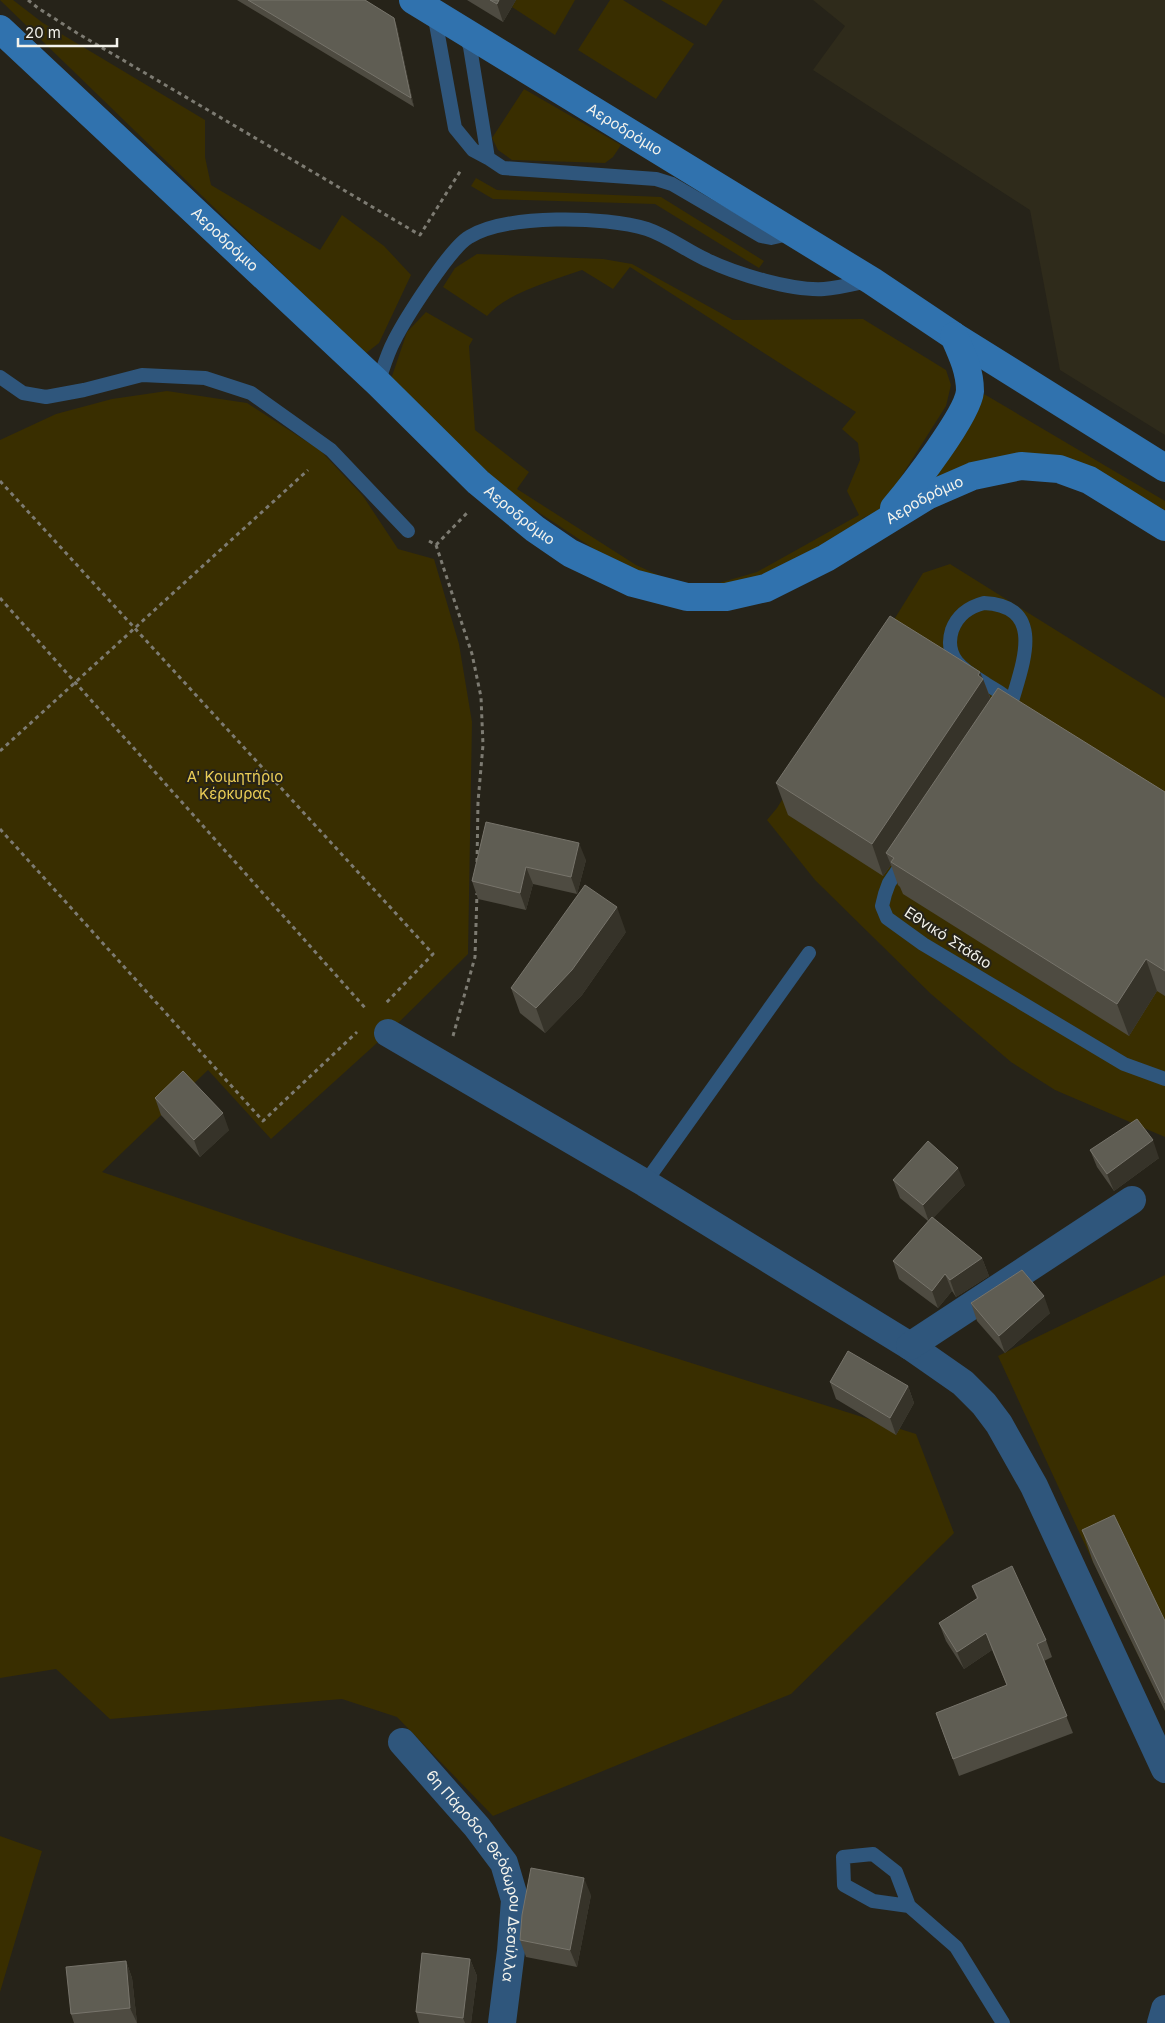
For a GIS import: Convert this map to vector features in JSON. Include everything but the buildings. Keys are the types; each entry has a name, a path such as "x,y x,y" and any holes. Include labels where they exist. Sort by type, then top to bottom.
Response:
{"main road":[{"name":"Αεροδρόμιο","path":"424,6 872,280 954,336 1165,468"},
{"name":"Αεροδρόμιο","path":"0,29 378,383 489,491 535,529 570,553 633,583 688,598 726,597 766,588 826,558 927,496 973,476 1021,466 1059,468 1089,480 1165,527"},
{"path":"882,522 917,480 959,417 970,394 969,371 954,336"}],"street":[{"path":"381,1025 443,1065 646,1183 910,1346 963,1383 984,1404 999,1424 1034,1486 1165,1770"},
{"path":"910,1346 1132,1200"},
{"name":"6η Πάροδος Θεόδωρου Δεσύλλα","path":"402,1742 476,1827 504,1863 515,1900 502,2023"},
{"path":"1161,2023 1165,2009"}],"lane":[{"path":"424,6 455,128 473,150 503,168 656,179 672,184 761,236 771,238 794,233"},
{"path":"464,30 470,47 488,158"},
{"path":"378,383 394,341 451,252 468,237 519,221 578,220 647,229 708,261 760,279 788,285 823,289 872,280"},
{"path":"0,377 23,393 46,397 84,390 142,375 205,378 251,393 330,450 408,531"},
{"path":"984,603 996,604 1012,612 1024,626 1027,638 1026,650 1010,705 965,672 956,662 951,650 950,637 954,624 972,606 984,603"},
{"name":"Εθνικό Στάδιο","path":"912,850 889,883 882,906 887,918 923,944 1124,1064 1165,1079"},
{"path":"646,1183 808,954"},
{"path":"909,1906 873,1901 844,1885 843,1857 873,1854 896,1872 909,1906 956,1947 1003,2023"}],"path":[{"path":"28,0 77,33 420,235"},
{"path":"0,752 308,470"},
{"path":"0,481 433,954 381,1025 263,1121 0,829"},
{"path":"436,545 489,491"},
{"path":"408,531 436,545 472,654 481,697 482,744 478,802 477,869"},
{"path":"0,598 381,1025"},
{"path":"443,1065 476,957 477,888"}],"shaded area":[{"path":"813,0 1165,0 1165,435 1060,370 1030,210 813,70 845,26"}],"green space":[{"path":"0,0 13,0 43,23 205,120 205,157 211,185 320,250 342,215 384,246 411,275 379,343 365,354"},
{"path":"516,0 575,0 555,35 512,7"},
{"path":"610,0 623,0 694,44 656,99 578,50"},
{"path":"661,0 723,0 706,26"},
{"path":"524,89 621,145 613,157 605,163 512,160 498,150 492,138"},
{"path":"476,178 497,190 661,197 764,261 759,268 655,204 493,199 471,186"},
{"path":"477,254 603,259 632,264 733,320 863,319 946,370 951,385 946,406 880,510 863,518 861,523 763,579 682,592 624,569 511,494 408,399 391,379 407,332 426,312 473,339 469,346 475,430 529,472 517,489 636,565 676,583 719,583 757,572 859,515 847,491 860,460 858,443 842,429 856,412 630,267 613,289 582,270 518,294 495,308 487,316 443,287 455,268"},
{"name":"Α' Κοιμητήριο Κέρκυρας","path":"167,391 247,403 320,450 363,496 398,549 434,559 459,644 472,722 468,954 388,1033 271,1139 208,1070 102,1172 290,1236 916,1434 954,1533 791,1694 493,1816 397,1717 342,1699 110,1719 56,1669 0,1678 0,440 56,414 112,399"},
{"path":"984,394 1165,501 1165,519 1066,464 929,483"},
{"path":"950,564 1165,698 1165,1137 1055,1090 1011,1062 931,994 815,880 767,820 777,808 923,573"},
{"path":"1165,1275 1165,1711 1093,1562 998,1356"},
{"path":"0,1836 42,1851 0,1992"}]}
